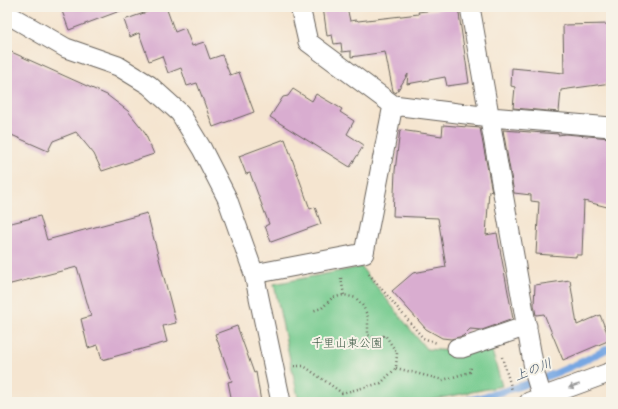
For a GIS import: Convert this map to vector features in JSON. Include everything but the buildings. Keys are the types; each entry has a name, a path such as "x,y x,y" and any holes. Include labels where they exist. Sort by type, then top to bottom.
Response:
{"street":[{"path":"300,7 308,42 393,105 490,117 611,127"},
{"path":"470,7 537,390 611,372"},
{"path":"7,14 66,48 118,66 148,85 180,113 202,149 227,198 254,274 282,402"},
{"path":"254,274 364,253 393,105"},
{"path":"457,348 527,326"}],"path":[{"path":"373,278 423,338 432,343 457,348"},
{"path":"292,367 304,366 342,393 381,383 396,368 397,353 393,345 385,335 377,339 368,335 368,317 363,306 356,298 344,295 332,298 322,308 312,311"},
{"path":"396,368 443,380 470,372 476,343"},
{"path":"504,365 513,392"}],"green space":[{"name":"千里山東公園","path":"361,267 426,349 464,352 490,344 502,386 421,402 299,402 274,284"}],"waterway":[{"name":"上の川","path":"460,402 519,387 575,365 611,347"}]}
